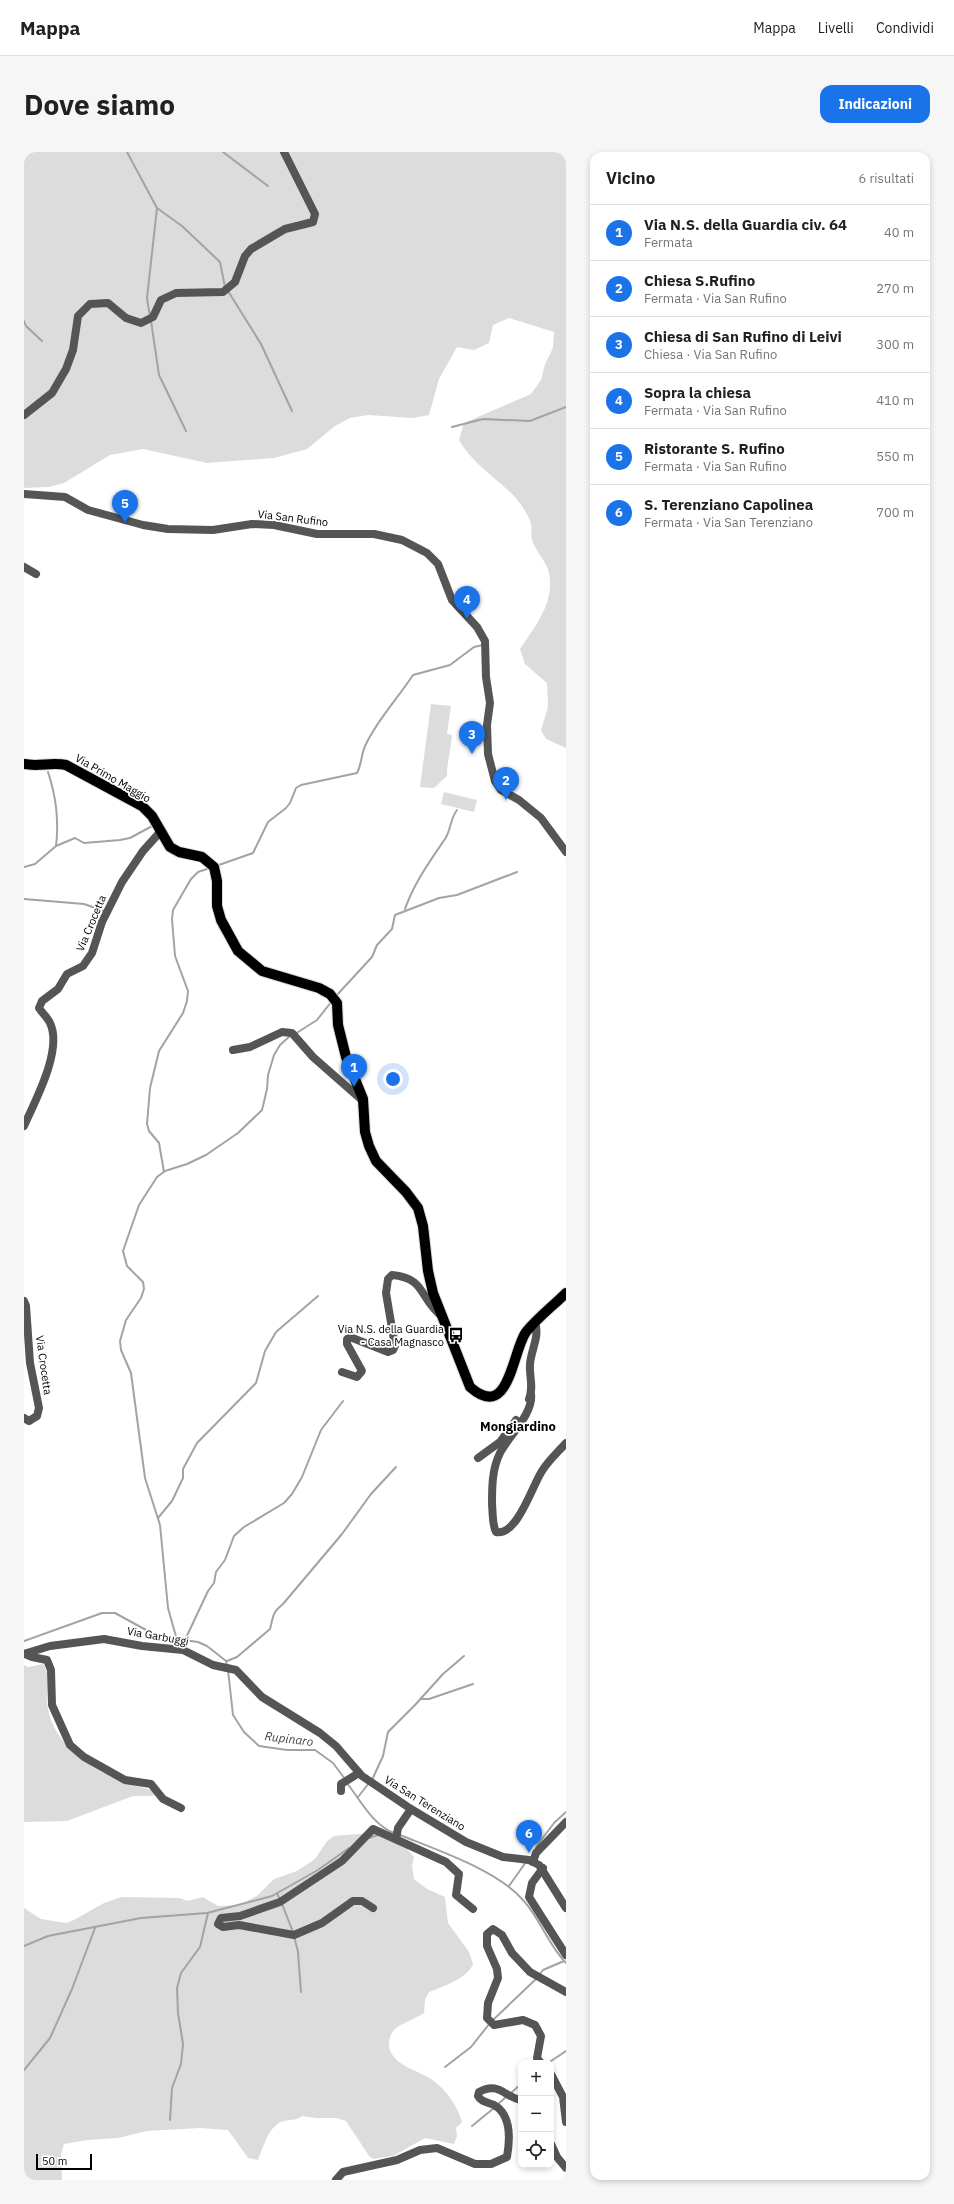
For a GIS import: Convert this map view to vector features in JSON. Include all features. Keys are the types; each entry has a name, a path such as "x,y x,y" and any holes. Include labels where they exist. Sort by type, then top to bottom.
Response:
{"main road":[{"name":"Via Primo Maggio","path":"24,764 57,763 66,765 142,806 152,816 170,847 179,852 202,857 214,867 217,881 217,906 221,920 238,951 262,971 319,988 330,994 337,1003 338,1025 346,1057 363,1101"},
{"path":"363,1101 365,1132 372,1154 418,1208 423,1226 433,1293 470,1387 478,1394 490,1396 502,1391 508,1383 525,1333 566,1293"}],"street":[{"path":"24,415 52,393 66,369 73,350 78,316 90,304 108,303 126,318 141,322 153,317 161,300 176,293 223,292 235,282 245,256 251,249 285,229 313,222 315,214 284,152"},
{"name":"Via San Rufino","path":"24,494 66,497 88,510 143,526 213,530 252,524 274,525 317,534 374,534 402,540 427,553 438,564 452,600 477,626 485,641 486,677 490,703 487,725 488,754 495,781 501,790 523,803 541,818 566,852"},
{"path":"24,567 36,574"},
{"name":"Via Crocetta","path":"24,1126 42,1090 53,1044 51,1023 39,1008 42,1001 58,989 67,974 83,966 92,953 102,922 122,882 143,851 161,831"},
{"path":"233,1050 250,1047 282,1032 292,1033 313,1057 363,1101"},
{"path":"342,1372 357,1377 362,1372 347,1344 347,1338 350,1337 388,1352 393,1350 396,1346 386,1293 388,1279 392,1275 404,1276 414,1280 436,1312 443,1317"},
{"name":"Via Crocetta","path":"24,1301 26,1306 30,1363 39,1408 37,1416 29,1421 24,1418"},
{"path":"535,1323 537,1334 530,1362 530,1407 508,1443 500,1451 492,1483 493,1516 496,1532 504,1531 515,1522 525,1507 542,1470 566,1443"},
{"path":"478,1458 503,1437 528,1404 531,1394"},
{"name":"Via Garbuggi","path":"24,1654 50,1646 104,1639 142,1646 183,1650 213,1665 236,1670 262,1697 273,1703"},
{"path":"24,1654 47,1660 51,1670 52,1705 70,1745 84,1757 125,1780 152,1784 163,1799 181,1808"},
{"name":"Via San Terenziano","path":"273,1703 320,1733 336,1746 357,1774 411,1809 466,1842 503,1857 533,1862 543,1868 566,1908"},
{"path":"341,1787 357,1774"},
{"path":"396,1839 398,1828 411,1809"},
{"path":"533,1862 536,1853 566,1822"},
{"path":"373,1908 362,1901 353,1901 322,1923 294,1935 239,1925 223,1927 218,1924 221,1918 240,1916 280,1902 303,1889 342,1861 373,1829 446,1862 457,1870 459,1874 456,1895 473,1909"},
{"path":"543,1868 532,1883 529,1897 566,1955"},
{"path":"539,2060 537,2058 541,2036 535,2024 523,2020 494,2025 487,2018 488,2003 498,1978 497,1969 487,1946 486,1934 493,1929 498,1931 512,1953 530,1972 566,1992"},
{"path":"554,2080 563,2096 566,2122"},
{"path":"336,2180 343,2172 397,2160 420,2150 437,2148 475,2164 491,2164 507,2157 510,2140 508,2122 496,2106 480,2101 478,2096 479,2092 488,2088 493,2088 518,2099"},
{"path":"554,2150 557,2157 566,2168"}],"shaded area":[{"path":"24,152 566,152 566,748 546,739 541,730 548,707 547,683 525,664 520,649 538,621 547,602 550,591 548,569 533,544 530,520 526,513 514,496 470,456 459,440 464,423 531,394 541,380 545,364 553,348 554,332 509,318 493,325 489,343 474,350 457,347 439,379 429,415 413,418 368,415 350,418 335,426 307,449 274,458 207,463 143,449 110,455 64,483 49,487 24,488"},
{"path":"431,704 451,706 447,734 452,735 447,776 434,788 420,787"},
{"path":"444,792 477,800 474,812 441,804"},
{"path":"43,1664 48,1678 47,1703 51,1721 71,1750 102,1772 119,1780 152,1790 155,1793 153,1796 133,1796 67,1821 24,1822 24,1665 28,1667"},
{"path":"372,1833 406,1848 414,1857 412,1866 414,1879 427,1889 445,1897 448,1923 469,1952 473,1964 466,1974 460,1978 429,1992 425,2000 424,2013 396,2028 391,2034 389,2042 391,2053 395,2059 435,2082 452,2100 462,2122 456,2128 457,2136 454,2144 425,2138 393,2156 373,2159 369,2156 346,2121 336,2118 302,2116 300,2118 279,2123 270,2131 258,2160 248,2158 228,2130 200,2128 147,2131 118,2138 87,2140 64,2144 61,2154 62,2180 24,2180 24,1908 41,1919 66,1923 104,1903 121,1897 180,1898 187,1901 203,1897 218,1906 240,1905 258,1895 274,1879 297,1871 315,1859 327,1841 334,1836"}],"waterway":[{"path":"127,152 157,208 182,226 220,262 225,287"},
{"path":"223,152 268,186"},
{"path":"150,317 147,298 157,208"},
{"path":"228,291 261,344 292,411"},
{"path":"24,321 26,326 42,341"},
{"path":"151,321 159,375 186,431"},
{"path":"452,427 483,419 530,421 566,407"},
{"path":"216,866 253,853 268,822 286,808 290,803 296,788 301,785 357,773 364,747 382,717 413,675 450,665 474,647 483,645"},
{"path":"48,772 56,809 56,846"},
{"path":"405,909 418,881 447,836 453,817 457,810"},
{"path":"24,867 35,864 56,846 75,838 84,843 120,840 130,838 154,825"},
{"path":"164,1172 159,1143 149,1131 147,1124 150,1088 159,1051 183,1013 187,1001 188,991 175,956 172,919 173,910 191,879 198,872 210,868"},
{"path":"336,996 372,957 377,945 392,929 395,915 439,898 457,895 517,872"},
{"path":"24,899 84,904 104,911"},
{"path":"295,1034 317,1020 332,1001"},
{"path":"177,1640 168,1608 160,1525 145,1478 131,1373 121,1350 120,1341 126,1320 141,1298 144,1289 143,1282 127,1266 123,1251 139,1205 157,1177 165,1171 187,1164 206,1155 238,1133 262,1110 267,1089 268,1075 274,1055 280,1045 290,1036"},
{"path":"158,1518 172,1501 183,1478 183,1469 197,1443 256,1383 265,1351 276,1332 318,1296"},
{"path":"185,1640 208,1591 214,1583 216,1572 225,1560 234,1536 244,1527 284,1503 292,1494 302,1477 321,1430 343,1401"},
{"path":"227,1661 237,1657 270,1629 276,1610 283,1604 342,1534 371,1494 396,1467"},
{"name":"Rupinaro","path":"24,1641 102,1613 115,1613 157,1636 198,1642 207,1646 226,1661 227,1666"},
{"path":"372,1780 383,1756 388,1732 443,1674 464,1656"},
{"name":"Rupinaro","path":"228,1670 233,1715 244,1732 259,1746 287,1750 315,1750 333,1763 345,1779"},
{"path":"421,1699 429,1699 473,1684"},
{"name":"Rupinaro","path":"347,1783 373,1818 386,1829 394,1833"},
{"path":"358,1797 369,1783"},
{"path":"536,1847 554,1823 566,1812"},
{"path":"369,1838 378,1835"},
{"name":"Rupinaro","path":"400,1835 466,1862 498,1879 512,1889 529,1907 554,1948 566,1963"},
{"path":"24,1946 48,1936 141,1918 207,1913 272,1896 318,1870 349,1848"},
{"path":"509,1886 526,1862"},
{"path":"277,1893 280,1900"},
{"path":"282,1904 293,1932"},
{"path":"170,2120 172,2088 181,2064 183,2044 178,2013 177,1988 181,1973 200,1947 208,1913"},
{"path":"24,2070 50,2038 72,1989 95,1928"},
{"path":"294,1936 298,1952 301,1992"},
{"path":"539,1975 543,1970 564,1961"},
{"path":"493,2020 536,1979"},
{"path":"445,2067 471,2047 490,2023"},
{"path":"552,2060 566,2051"},
{"path":"511,2093 518,2087"},
{"path":"497,2105 506,2097"},
{"path":"472,2126 494,2108"}],"place":[{"name":"Ristorante S. Rufino","path":"125,523"},
{"name":"Sopra la chiesa","path":"467,619"},
{"name":"Chiesa di San Rufino di Leivi","path":"472,754"},
{"name":"Chiesa S.Rufino","path":"506,800"},
{"name":"Via N.S. della Guardia civ. 64","path":"354,1087"},
{"name":"Via N.S. della Guardia - Casa Magnasco","path":"456,1335"},
{"name":"S. Terenziano Capolinea","path":"529,1853"}],"district":[{"name":"Mongiardino","path":"518,1426"}]}
